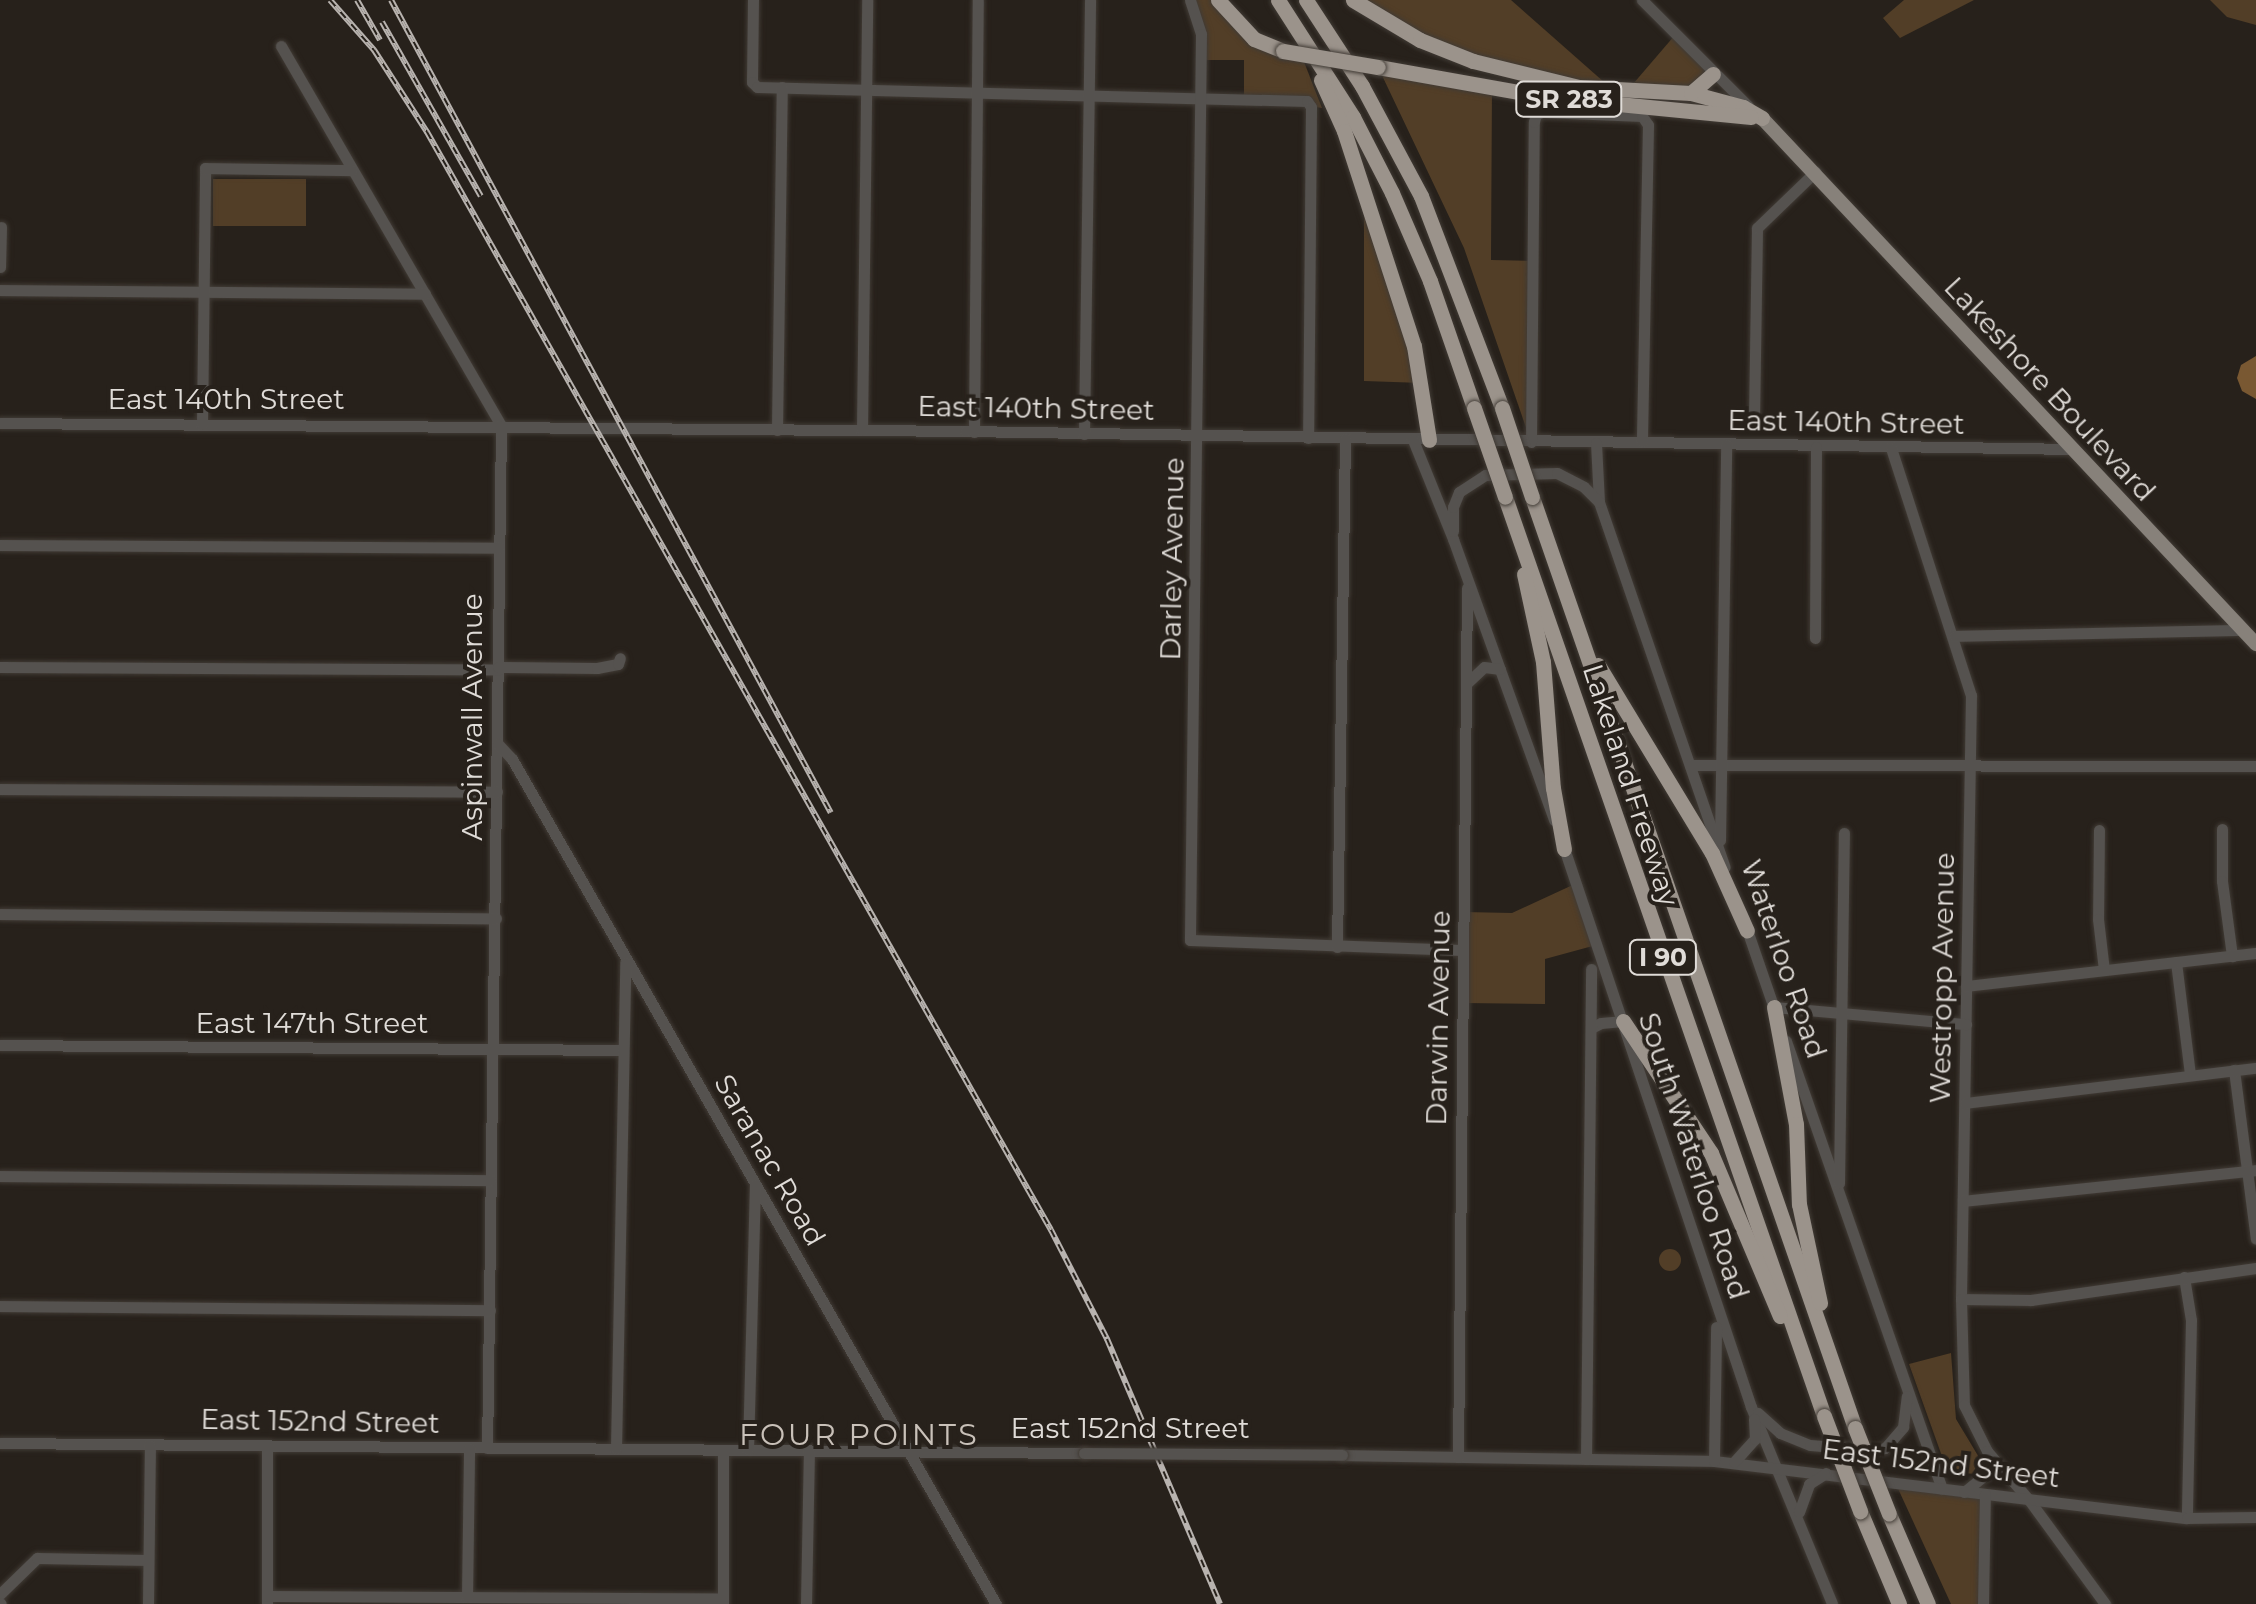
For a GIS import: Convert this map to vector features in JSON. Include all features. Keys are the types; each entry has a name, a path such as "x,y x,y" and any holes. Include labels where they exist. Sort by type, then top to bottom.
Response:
{"highway":[{"name":"SR 283","path":"1218,0 1254,38 1284,51 1547,97 1762,118"},
{"name":"Lakeland Freeway","path":"1278,0 1353,116 1430,281 1800,1352 1899,1604"},
{"name":"Lakeland Freeway","path":"1306,0 1362,86 1421,196 1502,408 1854,1428 1928,1604"},
{"name":"SR 283","path":"1354,0 1420,40 1534,78 1580,87 1691,92 1743,107 1762,118"},
{"path":"1297,26 1344,131 1404,313 1422,375 1421,440"},
{"path":"1691,92 1716,77"},
{"path":"1505,497 1543,662 1553,788 1564,850"},
{"path":"1579,633 1706,841 1747,932"},
{"path":"1774,1006 1794,1108 1799,1204 1844,1399"},
{"path":"1623,1021 1712,1153 1775,1309 1800,1352"}],"main road":[{"name":"SR 283","path":"1762,118 1813,169"},
{"name":"Lakeshore Boulevard","path":"1813,169 2070,449 2256,644"}],"street":[{"path":"754,0 752,82 757,87 1307,101 1312,108 1308,438"},
{"path":"862,430 867,0"},
{"path":"974,432 978,0"},
{"path":"1084,434 1090,0"},
{"name":"Darley Avenue","path":"1190,0 1201,34 1200,436 1190,940 1337,947"},
{"path":"1642,0 1716,77 1762,118"},
{"path":"281,46 501,426"},
{"path":"777,430 782,87"},
{"path":"1531,442 1536,114 1642,116 1648,125 1642,442"},
{"path":"202,424 204,168 352,170"},
{"path":"1754,419 1757,228 1813,169"},
{"path":"0,227 0,267"},
{"path":"0,290 424,294"},
{"name":"East 140th Street","path":"0,423 862,430 2070,449"},
{"name":"Aspinwall Avenue","path":"487,1448 501,426"},
{"path":"1345,438 1337,947 1463,950"},
{"name":"South Waterloo Road","path":"1421,440 1623,1021 1752,1409 1780,1468 1832,1604"},
{"name":"Waterloo Road","path":"1596,443 1599,502 1942,1489"},
{"path":"1720,852 1726,444"},
{"path":"1815,638 1816,447"},
{"name":"Westropp Avenue","path":"1891,448 1971,694 1961,1299 1964,1405 1994,1462 2029,1500"},
{"path":"1454,539 1453,507 1459,492 1485,475 1557,473 1599,502"},
{"path":"0,545 499,548"},
{"name":"Darwin Avenue","path":"1458,1458 1468,578"},
{"path":"1954,636 2243,630"},
{"path":"0,667 597,668 618,664 620,658"},
{"path":"1467,683 1484,667 1500,669"},
{"name":"Saranac Road","path":"498,744 512,759 996,1604"},
{"path":"1690,765 2256,766"},
{"path":"0,789 497,792"},
{"path":"2222,829 2222,881 2232,956"},
{"path":"2099,830 2098,918 2104,970"},
{"path":"1840,1194 1844,832"},
{"path":"0,914 496,918"},
{"path":"1966,986 2256,953"},
{"path":"616,1449 626,958"},
{"path":"2176,962 2190,1075"},
{"path":"1586,1458 1591,969"},
{"path":"1774,1006 1966,1024"},
{"path":"1591,1028 1601,1022 1623,1021"},
{"name":"East 147th Street","path":"0,1046 623,1050"},
{"path":"1964,1103 2256,1068"},
{"path":"2234,1070 2252,1171 2256,1239"},
{"path":"1963,1201 2252,1171"},
{"path":"0,1176 490,1180"},
{"path":"748,1450 751,1212 755,1184"},
{"path":"1961,1299 2031,1300 2256,1268"},
{"path":"2184,1277 2191,1320 2187,1518"},
{"path":"0,1306 490,1310"},
{"path":"1714,1461 1716,1327"},
{"path":"1752,1409 1780,1434 1810,1445 1885,1448 1903,1426 1908,1411 1906,1380"},
{"path":"1733,1463 1744,1456 1755,1439 1752,1409"},
{"name":"East 152nd Street","path":"0,1444 1342,1454 1714,1461 2187,1518 2256,1518"},
{"path":"148,1604 150,1445"},
{"path":"267,1446 267,1600 467,1597 508,1601 722,1601 722,1450"},
{"path":"467,1597 469,1448"},
{"path":"806,1604 809,1451"},
{"path":"1964,1492 1990,1471 1994,1462"},
{"path":"1800,1521 1801,1496 1815,1478 1826,1474"},
{"path":"1983,1604 1985,1494"},
{"path":"2029,1500 2104,1604"},
{"path":"0,1594 37,1558 148,1560"}],"shaded area":[{"path":"1190,0 1218,0 1237,23 1301,54 1322,108 1244,96 1244,60 1201,60"},
{"path":"1353,0 1511,0 1613,90 1473,61"},
{"path":"1904,0 1974,0 1900,38 1883,18"},
{"path":"2210,0 2256,0 2256,25 2227,17"},
{"path":"1675,35 1713,74 1697,90 1627,91"},
{"path":"1378,67 1492,87 1491,260 1532,261 1531,442 1464,248"},
{"path":"213,179 306,179 306,226 213,226"},
{"path":"1373,217 1422,383 1364,381 1364,218"},
{"path":"2256,356 2256,399 2242,391 2237,378 2241,365"},
{"path":"1577,883 1600,944 1545,959 1545,1004 1463,1003 1464,912 1512,913"},
{"path":"1670,1249 1678,1252 1678,1268 1670,1271 1662,1268 1659,1260 1662,1252"},
{"path":"1951,1353 1956,1419 1980,1459 1980,1469 1973,1474 1951,1471 1944,1462 1909,1364"},
{"path":"1895,1482 1985,1494 1983,1604 1951,1604"}],"railway":[{"path":"330,0 374,50 427,132 1051,1230 1107,1339 1220,1604"},
{"path":"357,0 380,40"},
{"path":"391,0 831,813"},
{"path":"382,22 481,196"}],"district":[{"name":"FOUR POINTS","path":"859,1435"}]}
